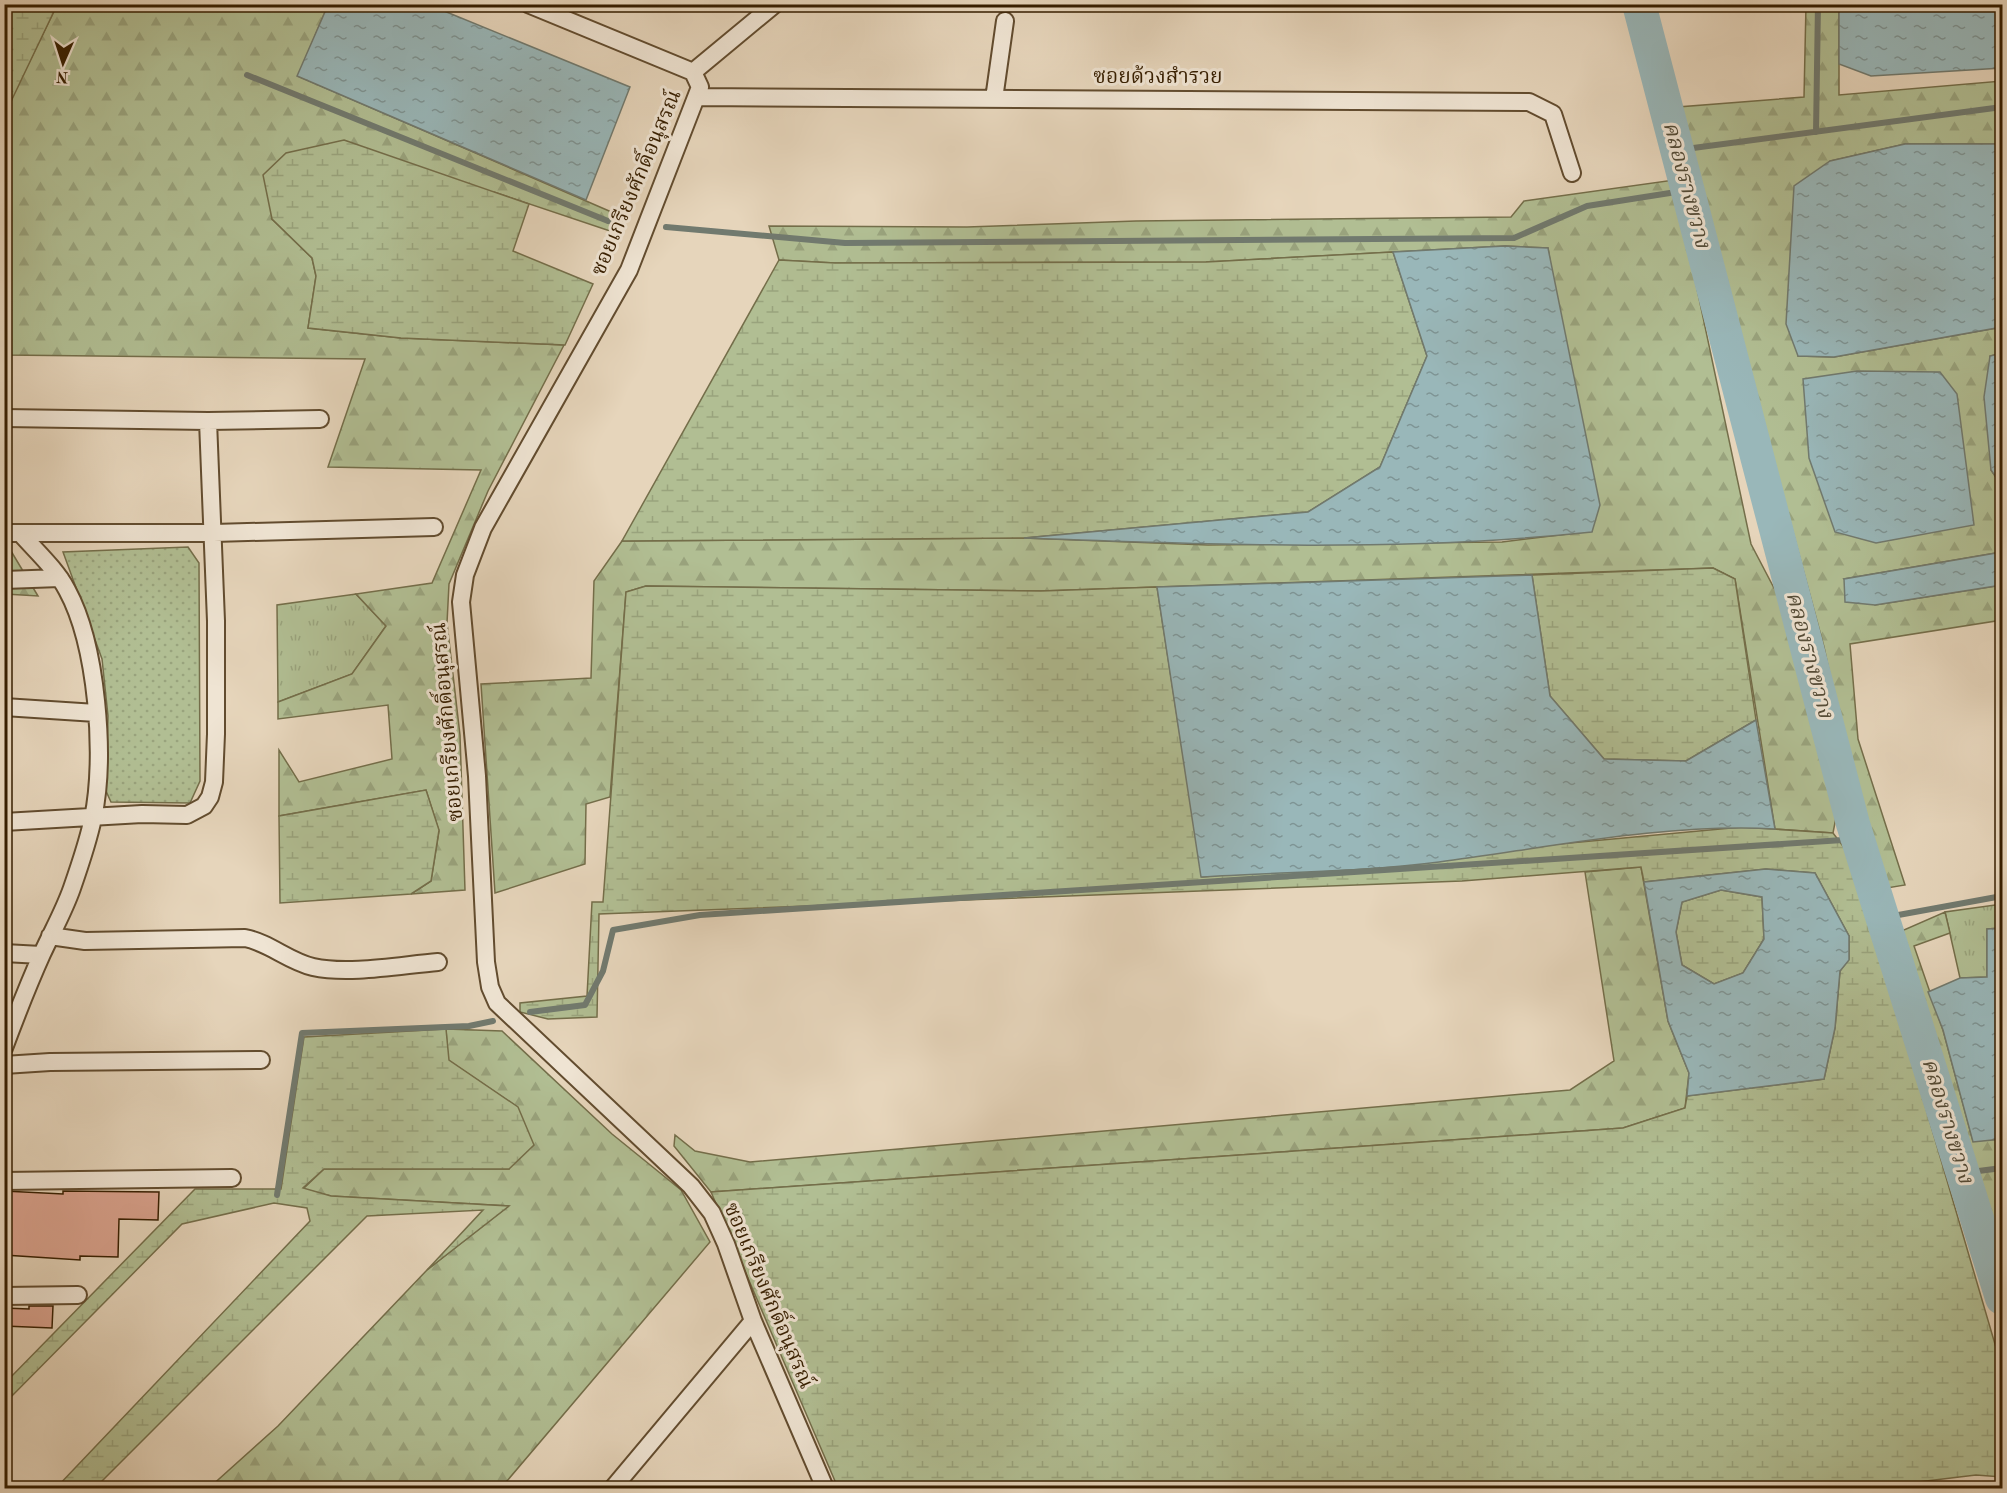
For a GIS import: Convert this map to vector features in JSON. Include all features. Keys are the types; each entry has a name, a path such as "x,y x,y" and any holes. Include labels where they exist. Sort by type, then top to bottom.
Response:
{"street":[{"name":"ซอยเกรียงศักดิ์อนุสรณ์","path":"528,4 693,72 700,87 629,270 483,528 465,575 461,602 477,776 486,963 490,987 497,1003 690,1186 712,1214 722,1234 753,1321 825,1488"},
{"path":"693,72 775,4"},
{"path":"994,99 1005,21"},
{"name":"ซอยด้วงสำรวย","path":"698,97 1529,102 1553,114 1572,173"},
{"path":"4,418 208,421 320,419"},
{"path":"4,822 94,816 187,815 204,806 210,797 214,782 216,734 214,533 208,421"},
{"path":"13,534 214,533 434,527"},
{"path":"4,1047 41,955 72,889 94,816 98,748 90,659 83,630 69,591 60,578 13,534"},
{"path":"4,580 60,578"},
{"path":"4,707 96,713"},
{"path":"50,936 95,941 245,938 262,942 300,962 328,969 438,962"},
{"path":"4,953 41,955"},
{"path":"4,1065 50,1062 261,1060"},
{"path":"4,1181 232,1178"},
{"path":"4,1296 78,1295"},
{"path":"613,1488 753,1321"}],"green space":[{"path":"4,5 57,5 5,114 4,114"},
{"path":"57,5 328,5 298,76 623,217 619,234 494,192 272,219 312,258 316,276 308,328 401,338 564,345 488,491 449,584 447,623 460,735 465,890 411,894 431,881 439,831 426,790 279,816 279,750 299,782 392,759 388,705 278,719 278,702 352,674 386,626 356,594 432,583 481,470 328,467 365,359 5,355 4,114"},
{"path":"1806,5 1839,5 1839,95 2002,81 2002,150 1997,144 1905,144 1830,161 1798,356 1834,357 2002,327 2002,353 1990,356 1991,470 2002,486 2002,552 1844,579 1875,605 2002,585 2002,620 1850,644 1858,739 1905,885 1887,888 1854,787 1824,647 1678,107 1804,97"},
{"path":"344,140 529,204 513,251 593,284 565,345 401,338 308,328 316,276 312,258 272,219 263,175 286,153"},
{"path":"1674,180 1751,544 1774,588 1786,597 1838,807 1833,833 1775,829 1735,579 1713,568 1041,591 646,586 626,592 610,797 586,804 585,864 495,893 481,684 591,678 594,581 622,541 1024,538 1208,545 1502,542 1592,531 1548,248 1505,246 1206,262 835,263 779,260 769,226 967,227 1136,221 1511,217 1524,201"},
{"path":"1393,252 1427,356 1380,467 1308,512 1024,538 622,541 779,260 835,263 1206,262"},
{"path":"5,541 38,596 5,594"},
{"path":"188,547 199,563 200,781 190,803 111,802 106,791 108,716 102,659 63,552"},
{"path":"1713,568 1735,579 1756,720 1686,761 1604,759 1550,696 1532,575"},
{"path":"646,586 1041,591 1157,587 1202,877 1742,827 1833,833 1858,866 1866,904 2002,1368 2002,1477 1976,1475 1868,1488 838,1488 711,1192 1623,1128 1685,1108 1687,1096 1824,1079 1835,1028 1840,971 1849,959 1849,936 1815,873 1766,869 1644,882 1641,867 1462,881 599,914 597,1017 548,1019 520,1012 520,1003 587,996 592,902 603,902 626,592"},
{"path":"356,594 386,626 352,674 278,702 277,605"},
{"path":"426,790 439,830 431,881 411,894 280,903 279,816"},
{"path":"1641,867 1668,1021 1689,1073 1685,1108 1623,1128 711,1192 674,1146 675,1135 695,1151 750,1162 1570,1090 1614,1061 1585,872"},
{"path":"1721,890 1762,897 1764,939 1743,973 1714,984 1682,965 1676,932 1682,902"},
{"path":"2002,904 2002,928 1987,929 1987,977 1960,978 1945,912"},
{"path":"1945,912 1950,933 1914,946 1943,1030 1973,1141 2002,1139 2002,1270 1896,946 1897,933"},
{"path":"446,1029 502,1031 612,1134 681,1190 710,1242 501,1488 209,1488 278,1426 427,1270 508,1206 331,1196 303,1189 324,1169 509,1169 517,1107 448,1060"},
{"path":"446,1029 449,1060 518,1107 534,1145 509,1169 324,1169 303,1188 331,1196 509,1206 427,1270 483,1210 367,1216 95,1488 56,1488 310,1221 307,1208 274,1203 182,1224 5,1403 5,1383 195,1189 281,1189 304,1037"}],"water":[{"path":"427,4 630,87 586,200 297,76 328,5"},
{"path":"1839,5 2002,5 2002,68 1871,76 1839,64"},
{"path":"1905,144 1997,144 2002,150 2002,327 1834,357 1798,356 1786,324 1794,186 1830,161"},
{"path":"1505,246 1548,248 1600,505 1592,532 1379,545 1166,543 1024,538 1308,512 1380,467 1427,356 1393,252"},
{"path":"2002,353 2002,486 1991,470 1984,397 1990,356"},
{"path":"1857,371 1940,372 1957,394 1974,525 1876,543 1835,532 1809,458 1803,379"},
{"path":"2002,552 2002,585 1875,605 1845,602 1844,579"},
{"path":"1532,575 1550,696 1604,759 1686,761 1756,720 1775,829 1734,828 1649,833 1410,865 1201,877 1157,587"},
{"path":"1766,869 1815,873 1849,936 1849,960 1840,971 1835,1028 1824,1079 1687,1096 1689,1073 1668,1021 1644,882","holes":["1721,890 1762,897 1764,939 1743,973 1714,984 1682,965 1676,932 1682,902"]},
{"path":"2002,928 2002,1139 1973,1142 1943,1030 1928,992 1960,978 1987,977 1987,929"}],"building":[{"path":"4,1191 63,1194 63,1191 159,1192 158,1220 119,1219 118,1257 80,1256 80,1260 4,1255"},
{"path":"29,1306 53,1306 52,1328 4,1326 4,1308 29,1309"}],"waterway":[{"name":"คลองรางขวาง","path":"1639,4 1853,824 2002,1298"},
{"path":"1816,132 1818,4"},
{"path":"247,75 608,221 617,222"},
{"path":"1678,150 2002,107"},
{"path":"666,227 845,243 1514,238 1587,206 1689,190"},
{"path":"530,1012 585,1005 603,971 613,930 700,915 1858,839"},
{"path":"1882,918 2002,896"},
{"path":"277,1195 302,1033 469,1026 493,1021"},
{"path":"1963,1173 2002,1168"}]}
